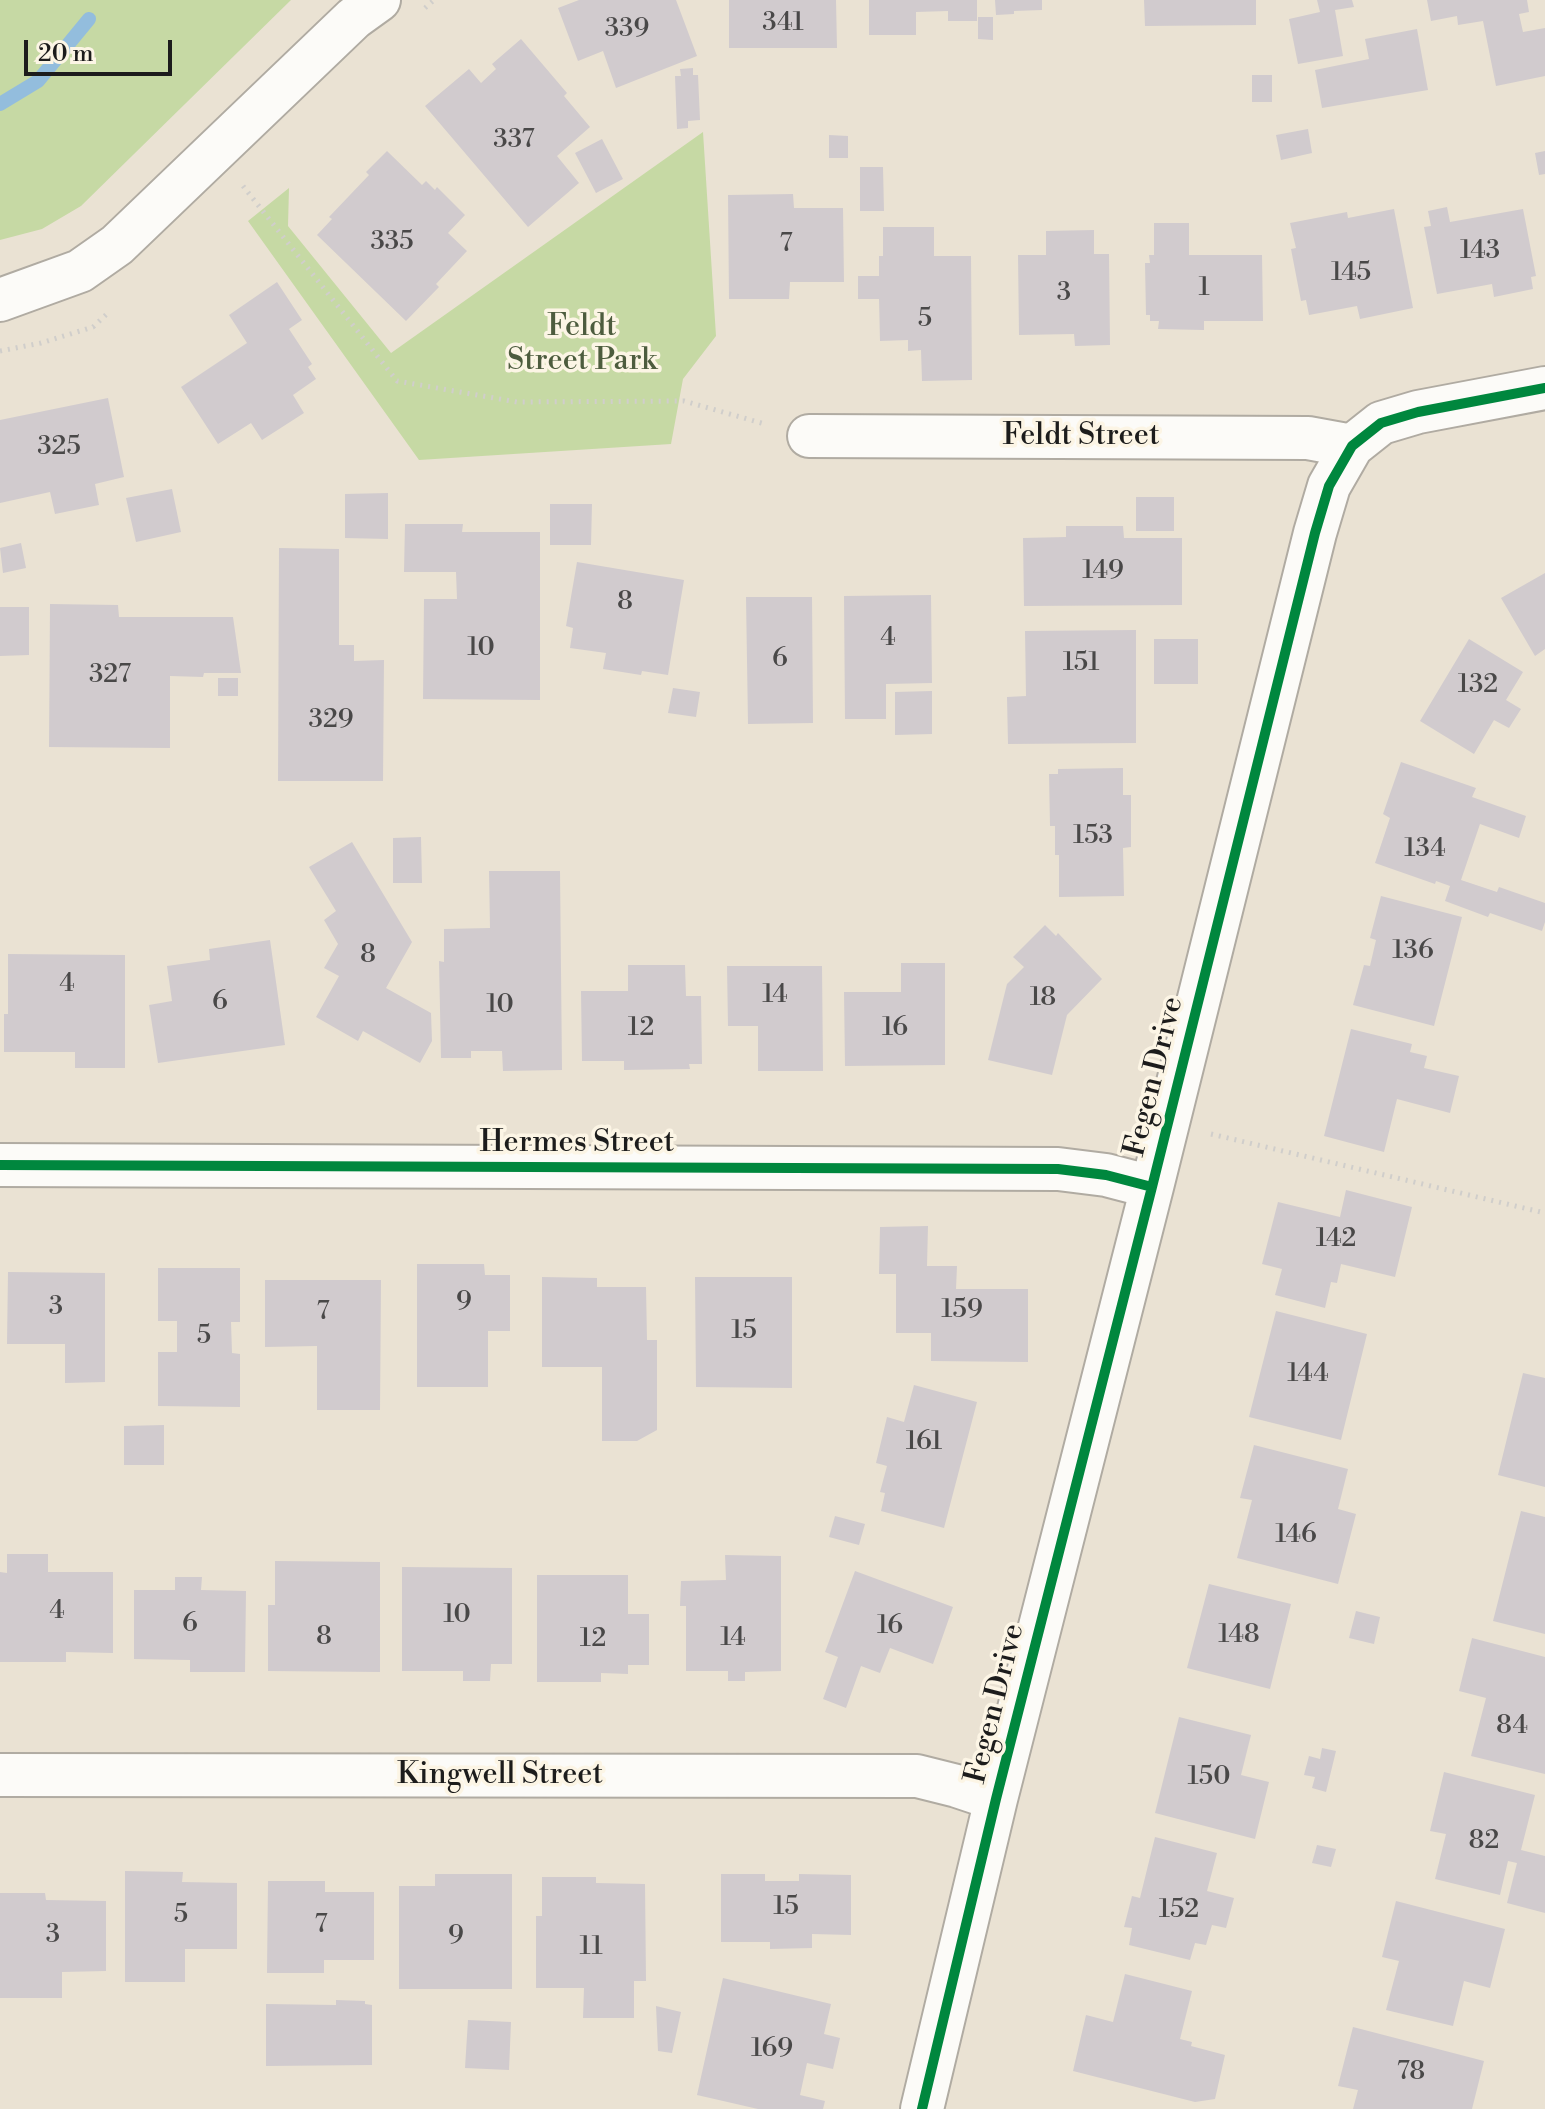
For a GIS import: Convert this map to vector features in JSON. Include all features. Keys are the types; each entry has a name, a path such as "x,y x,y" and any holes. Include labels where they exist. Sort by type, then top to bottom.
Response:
{"street":[{"path":"0,300 80,271 117,245 365,6"},
{"name":"Fegen Drive","path":"922,2109 996,1799 1329,486 1352,446 1381,423 1418,412 1545,388"},
{"name":"Feldt Street","path":"809,436 1308,438 1352,446"},
{"name":"Hermes Street","path":"0,1165 1058,1169 1106,1175 1152,1187"},
{"name":"Kingwell Street","path":"0,1775 917,1776 996,1799"}],"path":[{"path":"237,178 397,381 517,402 684,401 742,417"},
{"path":"1206,1133 1545,1213"}],"green space":[{"path":"0,0 291,0 81,206 42,229 0,240"},
{"name":"Feldt Street Park","path":"703,132 716,336 683,379 671,444 419,460 248,221 289,188 288,226 391,353"}],"building":[{"path":"579,0 676,0 697,56 616,88 603,51 578,61 558,8"},
{"path":"729,0 836,0 837,48 729,48"},
{"path":"869,0 977,0 977,21 948,21 948,11 916,12 916,35 869,35"},
{"path":"995,0 1042,0 1042,10 996,15"},
{"path":"1144,0 1256,0 1256,25 1145,26"},
{"path":"1317,0 1352,0 1354,7 1335,10 1343,56 1298,64 1289,19 1320,12"},
{"path":"1427,0 1527,0 1529,12 1519,14 1523,32 1545,28 1545,76 1496,86 1483,21 1458,25 1457,16 1431,21"},
{"path":"978,17 993,17 993,40 978,39"},
{"path":"1417,29 1428,90 1322,108 1315,70 1369,59 1365,39"},
{"path":"521,39 567,93 564,96 590,127 557,156 579,183 528,227 425,106 469,69 481,83 496,69 492,64"},
{"path":"693,68 693,75 698,75 700,120 688,121 688,128 677,129 675,76 681,76 680,69"},
{"path":"1252,75 1272,75 1272,102 1252,102"},
{"path":"1308,129 1312,153 1281,160 1276,135"},
{"path":"829,135 848,136 848,158 829,158"},
{"path":"602,139 623,179 596,193 575,153"},
{"path":"387,151 422,185 426,181 435,190 437,187 465,215 448,233 467,251 436,284 439,287 406,321 317,235 332,219 329,217 369,175 366,172"},
{"path":"1545,151 1545,174 1539,175 1535,153"},
{"path":"860,167 883,167 884,211 860,211"},
{"path":"793,194 794,208 843,208 844,282 790,282 789,299 729,299 728,195"},
{"path":"1447,207 1450,222 1523,209 1536,276 1531,277 1533,289 1494,297 1492,284 1437,294 1424,227 1431,226 1428,211"},
{"path":"1394,209 1413,308 1360,319 1357,306 1309,315 1306,300 1301,301 1291,249 1296,248 1290,223 1347,212 1348,218"},
{"path":"1154,223 1189,223 1189,255 1262,255 1263,321 1204,321 1204,330 1158,329 1159,321 1150,321 1150,315 1146,315 1145,263 1150,263 1149,255 1154,255"},
{"path":"883,227 934,227 934,256 971,256 972,380 922,381 921,350 908,351 908,340 880,341 879,299 858,299 858,276 879,276"},
{"path":"1094,230 1094,254 1109,254 1110,345 1075,346 1074,334 1019,335 1018,255 1046,255 1046,231"},
{"path":"277,282 302,320 289,329 312,364 308,367 316,379 293,395 304,413 262,440 251,423 218,444 181,387 247,343 229,315"},
{"path":"108,398 124,477 95,484 99,505 55,514 50,492 0,503 0,420"},
{"path":"172,489 181,532 136,542 126,498"},
{"path":"388,493 388,539 345,538 345,494"},
{"path":"1136,497 1174,497 1174,531 1136,531"},
{"path":"550,504 592,504 591,545 550,545"},
{"path":"405,524 463,524 462,532 540,532 540,700 423,699 424,599 457,599 456,572 404,572"},
{"path":"1066,526 1123,526 1124,538 1182,538 1182,605 1024,606 1023,538 1066,537"},
{"path":"21,543 26,568 3,573 0,548"},
{"path":"279,548 339,549 339,645 354,645 354,661 384,660 383,781 278,781"},
{"path":"577,562 684,580 668,675 642,671 641,675 603,669 606,653 570,648 573,628 566,626"},
{"path":"1545,573 1545,649 1535,656 1501,598"},
{"path":"931,595 932,683 886,684 886,719 845,719 844,596"},
{"path":"746,597 812,597 813,723 748,724"},
{"path":"50,604 118,605 119,617 233,617 241,673 170,676 170,748 49,747"},
{"path":"0,607 29,607 29,655 0,656"},
{"path":"1136,630 1136,743 1008,744 1007,697 1026,696 1025,631"},
{"path":"1154,639 1198,639 1198,684 1154,684"},
{"path":"1469,639 1523,672 1506,700 1521,709 1509,728 1494,720 1474,754 1420,721"},
{"path":"218,678 238,678 238,696 218,696"},
{"path":"673,688 700,692 696,717 668,713"},
{"path":"932,691 932,734 895,735 895,692"},
{"path":"1401,762 1476,788 1472,797 1526,816 1519,838 1480,824 1461,880 1497,892 1499,887 1545,903 1542,931 1490,913 1488,917 1445,901 1450,886 1436,881 1435,884 1375,863 1390,818 1383,814"},
{"path":"1123,768 1123,795 1131,795 1131,847 1123,848 1124,896 1059,897 1059,855 1055,855 1055,826 1050,826 1049,774 1058,774 1058,769"},
{"path":"421,837 422,883 393,883 393,838"},
{"path":"352,842 412,942 386,988 431,1013 432,1041 420,1063 363,1031 358,1041 316,1017 339,976 324,968 338,944 324,920 336,911 309,867"},
{"path":"489,871 560,871 562,1070 503,1071 502,1051 471,1051 471,1058 441,1058 439,961 444,962 444,929 490,928"},
{"path":"1381,896 1462,917 1434,1026 1353,1005 1364,965 1370,966 1376,940 1370,938"},
{"path":"1045,925 1056,936 1058,933 1102,979 1067,1015 1052,1075 988,1060 1007,984 1024,967 1013,957"},
{"path":"270,940 285,1045 158,1063 149,1005 172,1001 167,966 210,960 209,949"},
{"path":"8,954 125,955 125,1068 75,1068 75,1052 4,1052 4,1014 8,1014"},
{"path":"901,963 945,963 945,1065 845,1066 844,992 901,992"},
{"path":"628,965 685,965 686,996 701,996 702,1064 689,1064 690,1069 624,1070 624,1061 582,1061 581,991 628,991"},
{"path":"727,966 822,966 823,1071 758,1071 758,1026 728,1026"},
{"path":"1351,1029 1412,1044 1410,1052 1427,1056 1424,1068 1459,1076 1450,1113 1397,1099 1384,1152 1324,1136"},
{"path":"1346,1190 1412,1207 1395,1277 1341,1264 1337,1283 1331,1282 1325,1308 1275,1295 1282,1269 1262,1264 1278,1202 1340,1217"},
{"path":"928,1226 927,1266 957,1266 956,1289 1028,1289 1028,1362 931,1361 931,1333 896,1333 896,1274 879,1274 880,1227"},
{"path":"417,1264 484,1264 485,1275 510,1275 510,1331 488,1331 488,1387 417,1387"},
{"path":"158,1268 240,1268 240,1322 231,1322 232,1353 240,1354 240,1407 158,1406 158,1352 177,1352 177,1321 158,1321"},
{"path":"8,1272 105,1273 105,1382 65,1383 65,1344 7,1344"},
{"path":"542,1277 597,1278 597,1287 646,1287 647,1340 657,1340 657,1430 637,1441 602,1441 602,1367 542,1367"},
{"path":"695,1277 792,1277 792,1388 696,1387"},
{"path":"265,1280 381,1280 380,1410 317,1410 317,1346 265,1347"},
{"path":"1276,1311 1367,1334 1341,1440 1249,1417"},
{"path":"1523,1373 1545,1378 1545,1487 1498,1475"},
{"path":"914,1385 977,1402 944,1528 881,1511 885,1493 880,1492 887,1466 876,1463 887,1417 904,1422"},
{"path":"164,1425 164,1465 124,1465 124,1426"},
{"path":"1254,1445 1348,1469 1338,1509 1356,1514 1338,1584 1237,1558 1252,1500 1240,1498"},
{"path":"1521,1511 1545,1517 1545,1634 1493,1621"},
{"path":"835,1516 865,1524 859,1545 829,1537"},
{"path":"7,1554 48,1554 48,1572 113,1572 113,1653 66,1652 66,1662 0,1662 0,1572 7,1573"},
{"path":"725,1555 781,1556 781,1671 745,1672 745,1681 728,1681 728,1671 686,1671 686,1606 680,1606 681,1581 726,1580"},
{"path":"275,1561 380,1562 380,1672 268,1671 268,1605 275,1605"},
{"path":"402,1567 512,1568 512,1664 491,1664 490,1681 463,1681 463,1671 402,1671"},
{"path":"855,1571 953,1607 933,1664 890,1648 880,1673 861,1666 846,1708 823,1699 838,1657 825,1652"},
{"path":"537,1575 628,1575 628,1614 649,1614 649,1665 628,1665 628,1674 601,1673 601,1682 537,1682"},
{"path":"175,1577 202,1577 201,1590 246,1591 245,1672 190,1672 190,1660 134,1659 134,1590 175,1590"},
{"path":"1209,1584 1291,1604 1270,1689 1187,1668"},
{"path":"1356,1611 1380,1617 1374,1644 1349,1638"},
{"path":"1472,1638 1545,1657 1545,1774 1471,1756 1486,1698 1459,1691"},
{"path":"1179,1717 1251,1735 1241,1775 1269,1782 1255,1839 1155,1813"},
{"path":"1322,1748 1336,1751 1326,1792 1312,1788 1315,1777 1304,1775 1309,1756 1320,1759"},
{"path":"1444,1772 1535,1795 1521,1850 1545,1856 1545,1913 1507,1903 1517,1863 1508,1861 1500,1895 1435,1879 1446,1834 1430,1831"},
{"path":"1155,1837 1217,1853 1207,1891 1234,1898 1226,1928 1212,1925 1206,1945 1195,1943 1190,1960 1129,1945 1132,1928 1124,1927 1132,1896 1140,1898"},
{"path":"1317,1845 1336,1849 1331,1867 1312,1863"},
{"path":"125,1871 183,1872 182,1882 237,1883 237,1949 185,1949 185,1982 125,1982"},
{"path":"435,1874 512,1874 512,1989 399,1989 399,1886 435,1886"},
{"path":"721,1874 765,1874 765,1881 799,1881 799,1874 851,1875 851,1935 812,1934 812,1948 770,1949 770,1942 721,1942"},
{"path":"542,1877 596,1877 596,1883 645,1884 646,1981 634,1981 634,2018 583,2018 584,1988 536,1988 536,1916 542,1916"},
{"path":"268,1881 325,1881 325,1892 374,1892 374,1960 324,1960 324,1973 267,1973"},
{"path":"0,1893 45,1893 46,1900 106,1901 106,1971 62,1972 62,1998 0,1998"},
{"path":"1396,1901 1505,1929 1490,1988 1464,1981 1453,2026 1386,2010 1399,1961 1382,1957"},
{"path":"1125,1974 1192,1991 1180,2039 1192,2042 1191,2046 1225,2055 1215,2099 1195,2102 1073,2071 1086,2015 1113,2022"},
{"path":"723,1978 831,2004 824,2034 840,2038 833,2069 807,2063 800,2095 825,2101 823,2109 758,2109 697,2095"},
{"path":"336,2000 365,2001 365,2004 372,2005 372,2065 266,2066 266,2004 336,2005"},
{"path":"656,2006 681,2012 672,2053 658,2051"},
{"path":"468,2020 511,2022 509,2070 465,2068"},
{"path":"1353,2027 1484,2061 1472,2109 1353,2109 1358,2090 1338,2086"}],"waterway":[{"path":"0,104 38,81 89,19"}],"cycle path":[{"path":"922,2109 996,1799 1329,486 1352,446 1381,423 1418,412 1545,388"},
{"path":"0,1165 1058,1169 1106,1175 1152,1187"}]}
